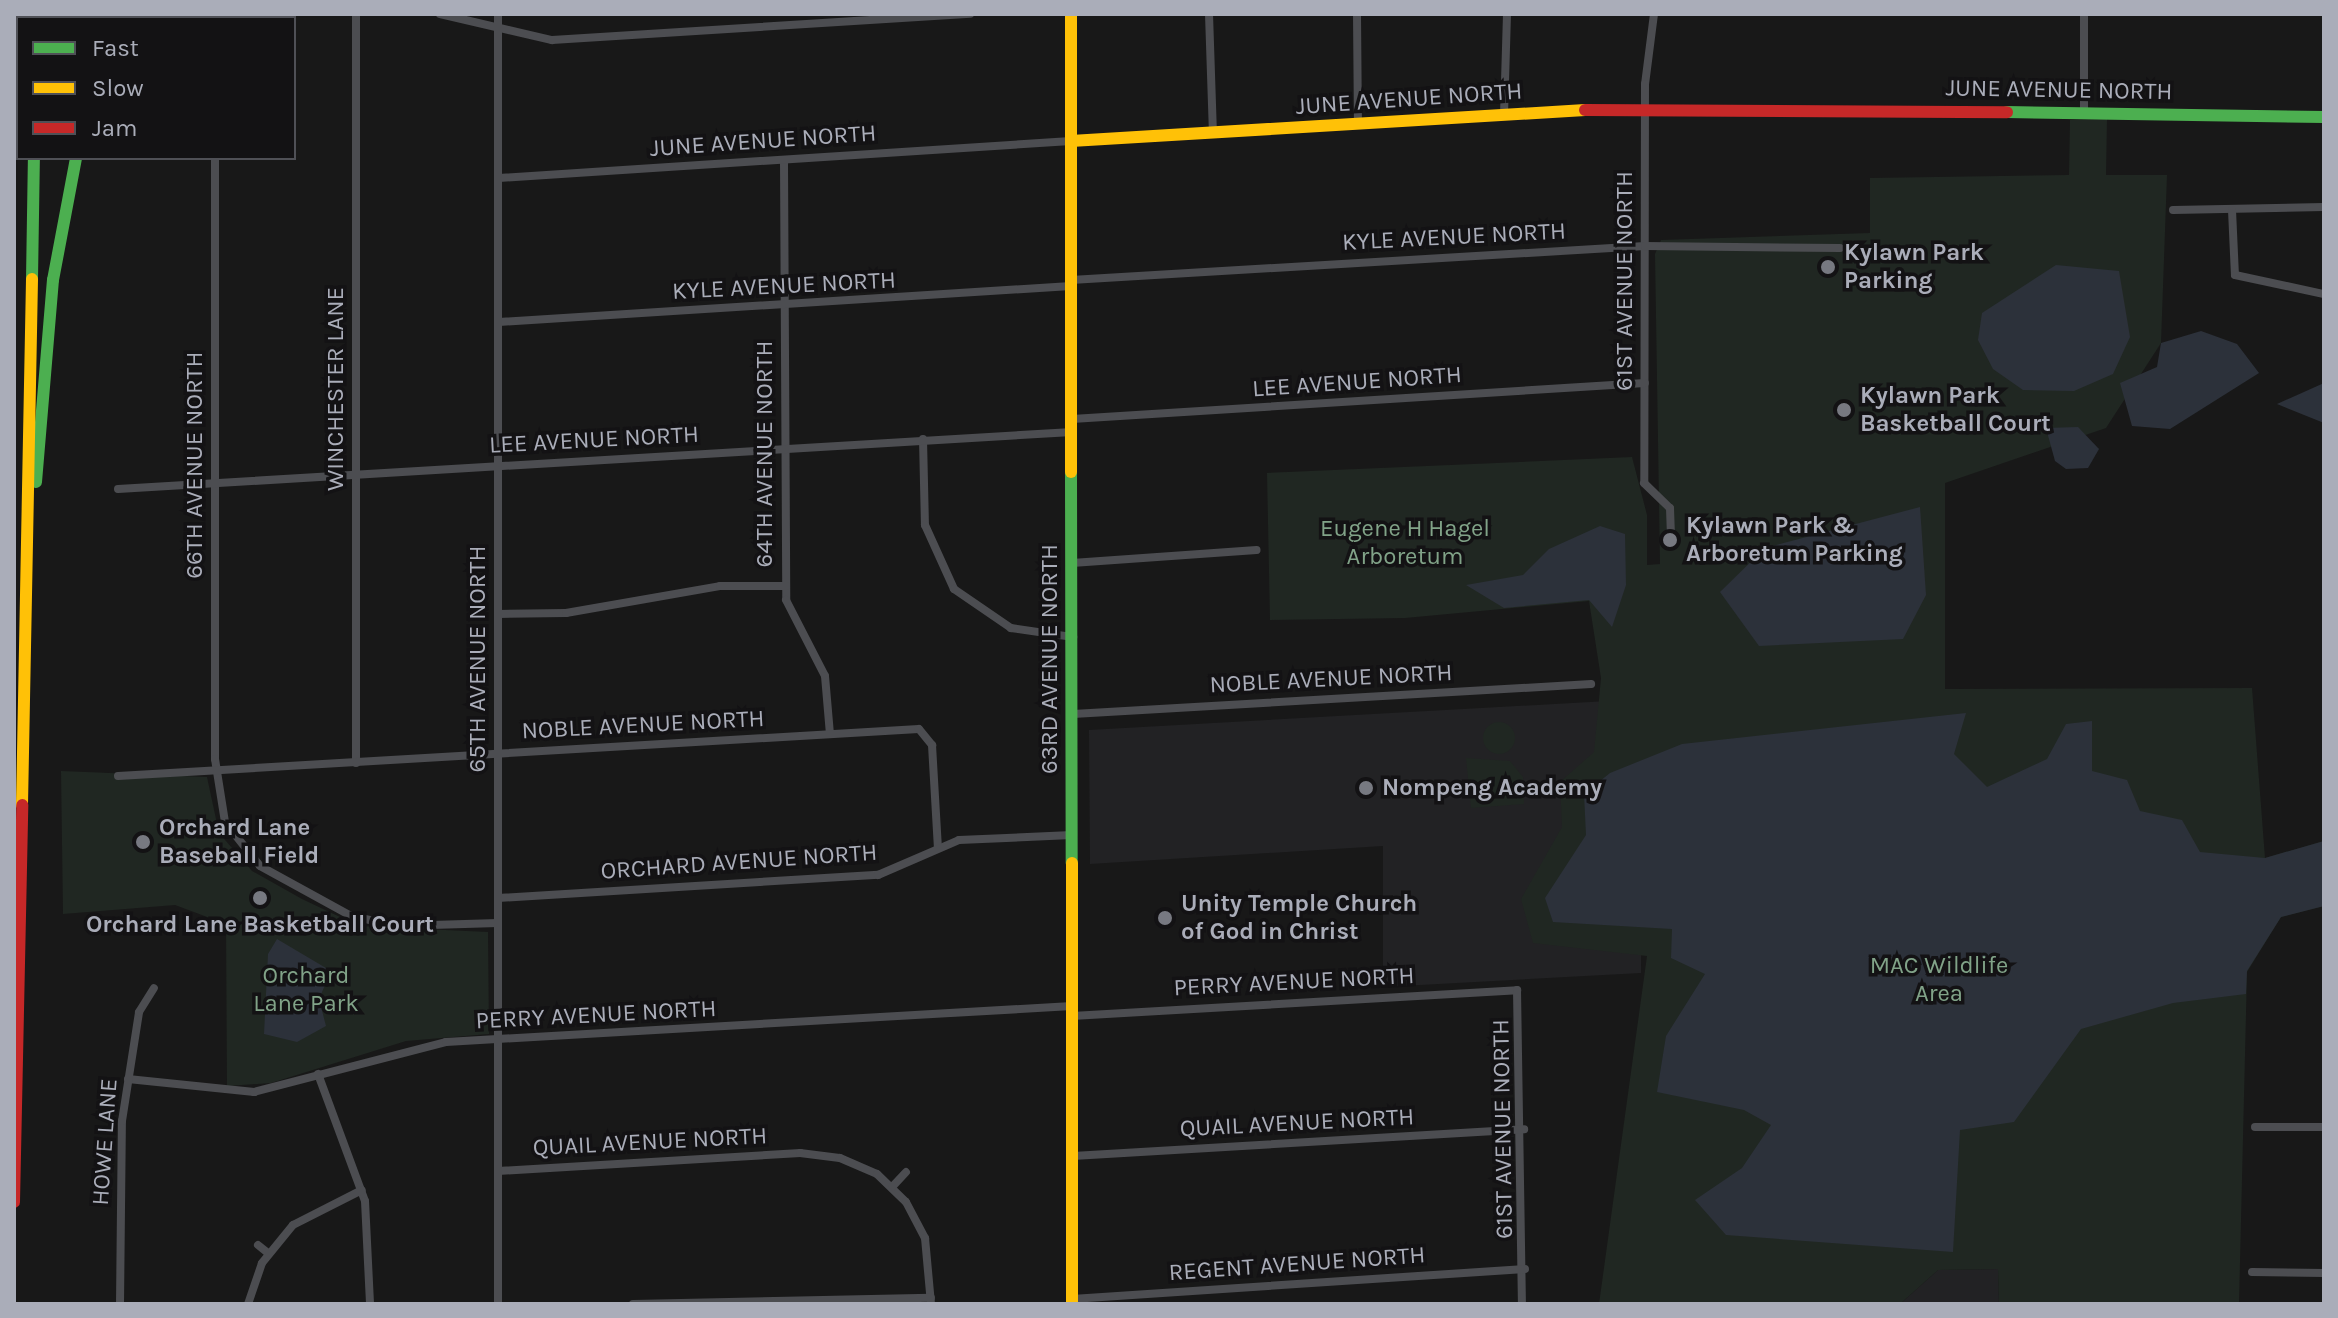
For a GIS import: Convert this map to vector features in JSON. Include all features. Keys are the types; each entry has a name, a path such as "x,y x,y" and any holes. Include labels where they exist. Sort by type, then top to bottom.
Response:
{"main road":[{"name":"63RD AVENUE NORTH","path":"1071,14 1072,1302"},
{"name":"JUNE AVENUE NORTH","path":"1071,141 1645,106 2324,117"},
{"path":"14,1202 30,515 34,160"},
{"path":"30,515 41,459 55,270 76,160"}],"street":[{"name":"WINCHESTER LANE","path":"356,14 356,763"},
{"path":"440,14 498,31 552,40 815,19 970,14"},
{"name":"65TH AVENUE NORTH","path":"498,14 498,1304"},
{"path":"1209,14 1213,133"},
{"path":"1357,14 1358,124"},
{"path":"1504,115 1507,14"},
{"name":"61ST AVENUE NORTH","path":"1654,14 1645,106 1644,483 1670,508 1671,536"},
{"path":"2084,14 2084,112"},
{"name":"JUNE AVENUE NORTH","path":"499,178 784,163 1071,141"},
{"name":"66TH AVENUE NORTH","path":"215,160 216,772"},
{"name":"64TH AVENUE NORTH","path":"784,163 786,586 793,624 825,676 830,734"},
{"path":"2173,210 2324,207"},
{"path":"2232,210 2235,275 2324,294"},
{"name":"KYLE AVENUE NORTH","path":"499,322 785,307 1071,283 1645,246 1840,248"},
{"name":"LEE AVENUE NORTH","path":"118,489 785,450 1645,383"},
{"path":"923,439 925,525 954,589 1011,628 1073,637"},
{"path":"1072,563 1257,550"},
{"path":"498,614 579,611 720,586 786,586"},
{"name":"NOBLE AVENUE NORTH","path":"1073,714 1591,684"},
{"name":"NOBLE AVENUE NORTH","path":"118,776 830,734 928,732 938,848"},
{"path":"216,772 225,822 246,853 329,906 398,926 498,923"},
{"name":"ORCHARD AVENUE NORTH","path":"498,898 878,875 938,848 977,837 1072,835"},
{"name":"HOWE LANE","path":"120,1304 128,1079 139,1012 154,988"},
{"name":"61ST AVENUE NORTH","path":"1517,990 1524,1129 1525,1269 1522,1304"},
{"name":"PERRY AVENUE NORTH","path":"128,1079 226,1093 318,1074 409,1047 1517,990"},
{"path":"318,1074 362,1190 370,1304"},
{"path":"2255,1127 2324,1127"},
{"name":"QUAIL AVENUE NORTH","path":"1073,1156 1524,1129"},
{"name":"QUAIL AVENUE NORTH","path":"498,1171 800,1153 850,1161 893,1186 925,1238 931,1301"},
{"path":"893,1186 906,1172"},
{"path":"248,1304 268,1253 314,1211 362,1190"},
{"path":"258,1245 268,1253"},
{"name":"REGENT AVENUE NORTH","path":"1072,1302 1525,1269"},
{"path":"2252,1272 2324,1273"},
{"path":"633,1302 931,1301"}],"shaded area":[{"path":"2056,265 2119,271 2130,337 2113,374 2074,391 2023,390 1993,369 1978,340 1982,313"},
{"path":"2201,331 2237,344 2259,373 2170,429 2132,426 2120,383 2157,367 2161,343"},
{"path":"2324,383 2324,423 2277,404 2295,396"},
{"path":"2078,427 2099,449 2088,468 2066,469 2055,461 2046,428"},
{"path":"1920,507 1926,595 1903,639 1759,646 1720,592 1765,548"},
{"path":"1600,526 1625,534 1626,585 1612,627 1589,600 1504,608 1466,585 1523,575 1549,549"},
{"name":"Nompeng Academy","path":"1643,699 1641,973 1383,987 1383,846 1090,864 1089,730"},
{"path":"1966,713 1954,754 1987,787 2047,759 2066,724 2092,721 2092,771 2127,780 2140,811 2182,820 2200,852 2265,858 2324,841 2324,906 2281,917 2247,971 2246,994 2173,1003 2081,1029 2014,1122 1960,1130 1953,1252 1726,1235 1695,1200 1742,1168 1771,1125 1744,1110 1657,1092 1666,1036 1705,974 1671,958 1672,929 1553,922 1545,898 1586,835 1584,794 1610,773 1682,744"},
{"path":"277,939 331,971 319,999 326,1026 297,1042 264,1034 268,954"},
{"path":"1998,1269 1999,1304 1900,1304 1938,1270"}],"green space":[{"name":"MAC Wildlife Area","path":"2107,119 2106,175 2167,175 2161,343 2106,428 1945,483 1945,689 2252,688 2265,858 2324,841 2324,906 2281,917 2247,972 2239,1304 1999,1304 1998,1269 1938,1270 1900,1304 1599,1304 1647,956 1533,943 1521,899 1562,827 1560,782 1594,752 1601,678 1589,601 1405,618 1270,620 1267,473 1632,457 1647,515 1647,565 1660,564 1655,254 1661,240 1870,233 1870,178 2069,175 2070,120"},
{"path":"1499,722 1510,727 1515,738 1510,749 1499,754 1488,749 1483,738 1488,727"},
{"path":"1466,758 1510,761 1523,777 1524,804 1471,808"},
{"name":"Orchard Lane Park","path":"61,771 207,777 219,833 252,871 302,899 359,926 488,932 489,1034 406,1041 271,1083 227,1086 226,924 175,905 63,914"}],"traffic: fast":[{"path":"2007,112 2324,117"},
{"path":"32,279 34,160"},
{"path":"36,482 53,280 76,160"},
{"path":"1071,472 1072,863"}],"traffic: slow":[{"path":"1071,14 1071,472"},
{"path":"1071,141 1585,110"},
{"path":"22,805 32,279"},
{"path":"1072,863 1072,1304"}],"traffic: jam":[{"path":"1585,110 2007,112"},
{"path":"14,1202 22,805"}],"place":[{"name":"Kylawn Park Parking","path":"1828,267"},
{"name":"Kylawn Park Basketball Court","path":"1844,410"},
{"name":"Kylawn Park & Arboretum Parking","path":"1670,540"},
{"name":"Nompeng Academy","path":"1366,788"},
{"name":"Orchard Lane Baseball Field","path":"143,842"},
{"name":"Orchard Lane Basketball Court","path":"260,898"},
{"name":"Unity Temple Church of God in Christ","path":"1165,918"}],"park label":[{"name":"Eugene H Hagel Arboretum","path":"1405,543"}]}
